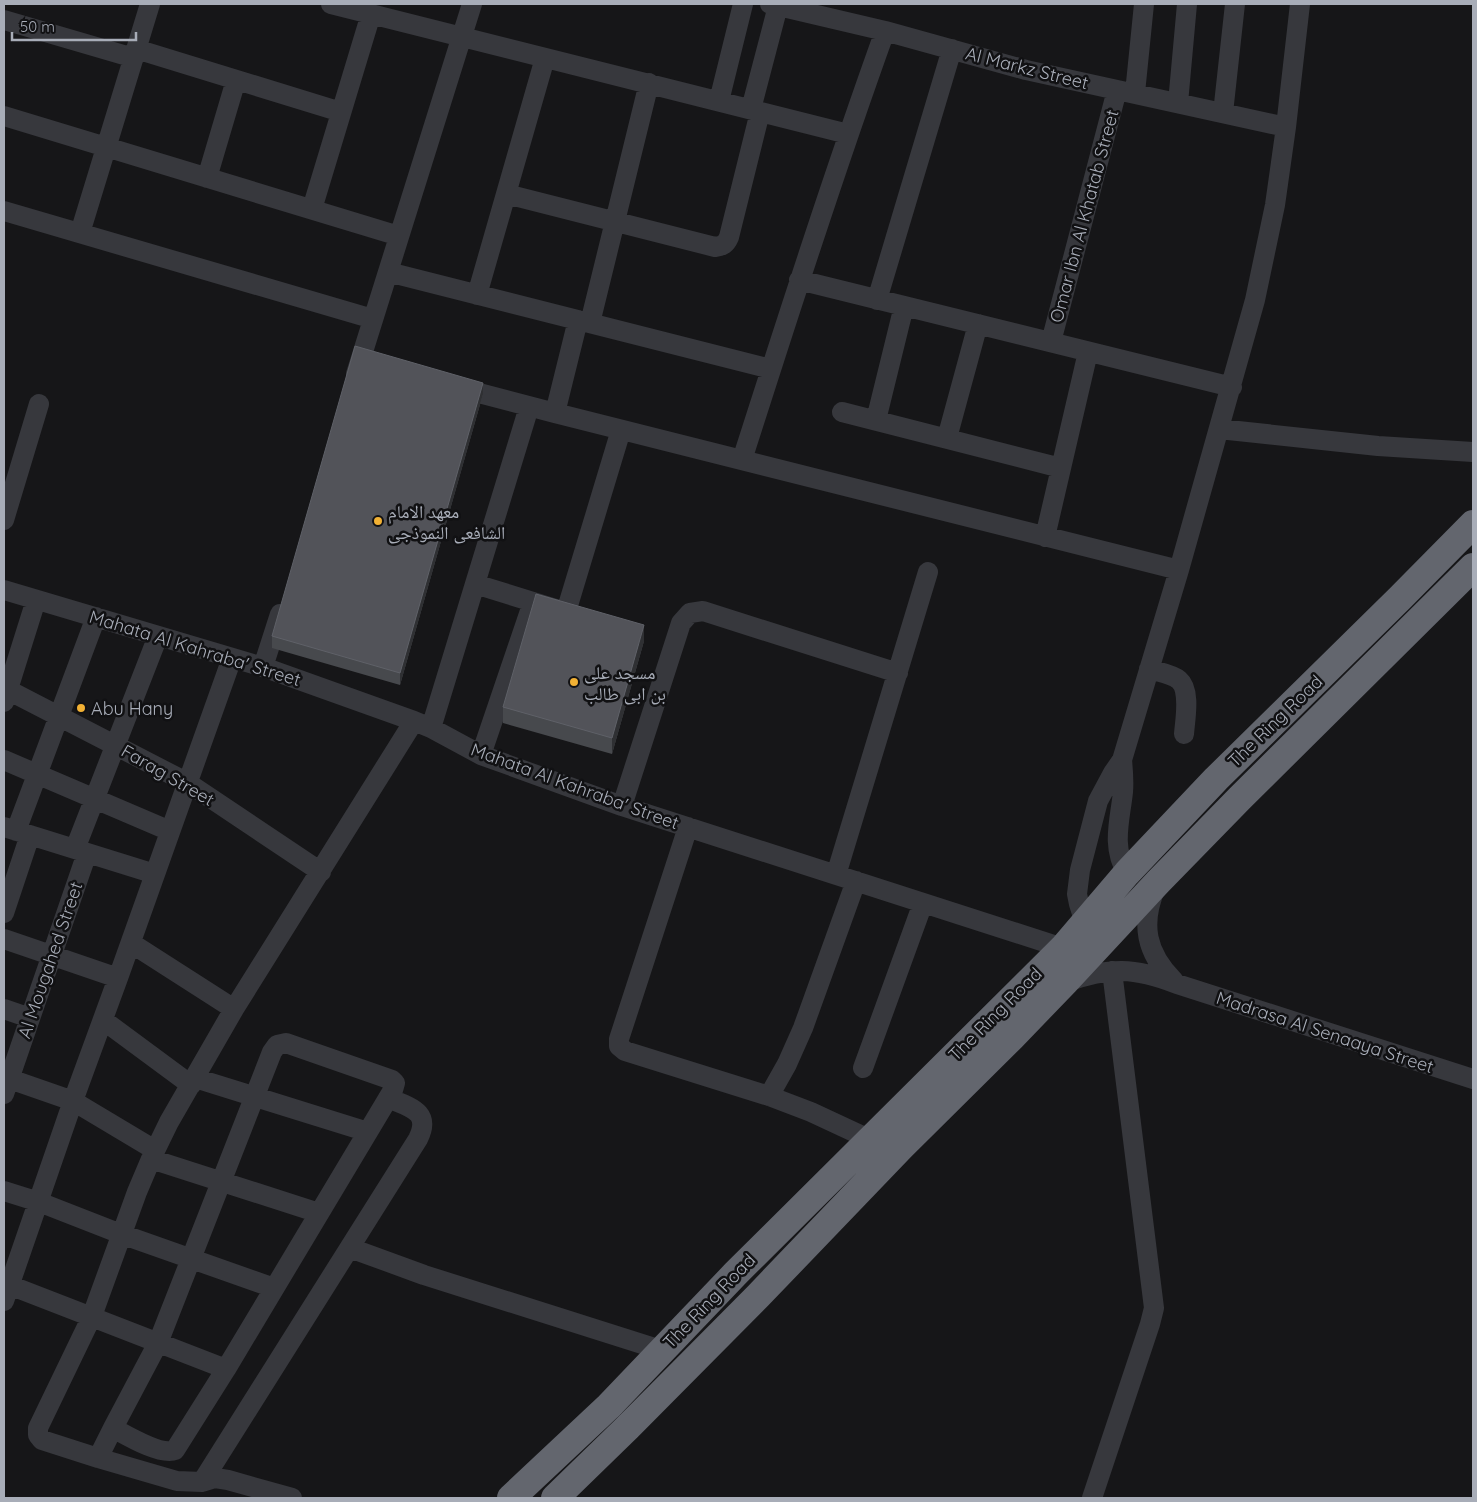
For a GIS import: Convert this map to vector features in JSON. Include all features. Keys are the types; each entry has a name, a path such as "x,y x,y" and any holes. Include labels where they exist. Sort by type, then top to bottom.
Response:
{"highway":[{"name":"The Ring Road","path":"511,1498 609,1406 736,1273 1063,948 1127,873 1216,779 1473,524"},
{"name":"The Ring Road","path":"555,1498 758,1296 901,1147 1065,982 1158,882 1240,798 1473,567"},
{"path":"736,1273 758,1296"}],"street":[{"path":"80,233 150,4"},
{"path":"331,4 848,134"},
{"path":"350,392 368,366 373,319 472,4"},
{"path":"719,101 743,4"},
{"name":"Omar Ibn Al Khatab Street","path":"1051,342 1126,91 1144,4"},
{"path":"1178,103 1188,4"},
{"path":"1223,113 1235,4"},
{"path":"1127,873 1122,865 1117,836 1123,791 1122,760 1232,387 1257,291 1275,205 1300,4"},
{"path":"506,194 715,247 727,243 756,110 774,5"},
{"name":"Al Markz Street","path":"774,5 885,31 1026,70 1286,127"},
{"path":"312,209 371,14"},
{"path":"4,20 236,80 341,112"},
{"path":"742,460 799,280 885,31"},
{"path":"877,300 952,50"},
{"path":"477,295 545,58"},
{"path":"207,178 236,80"},
{"path":"555,413 615,221 649,84"},
{"path":"4,116 399,236"},
{"path":"4,211 373,319"},
{"path":"388,272 771,369"},
{"path":"799,280 1232,387"},
{"path":"876,420 904,306"},
{"path":"947,438 978,324"},
{"path":"1045,537 1088,352"},
{"path":"438,381 529,407 1179,570"},
{"path":"4,520 39,404"},
{"path":"292,1498 215,1478 202,1482 178,1481 42,1440 39,1438 38,1431 92,1316 137,1192 169,1122 234,1010 321,872 422,724 475,584 529,407"},
{"path":"842,412 1061,468"},
{"path":"1219,429 1378,446 1473,452"},
{"path":"475,584 574,614 621,430"},
{"path":"836,875 928,572"},
{"name":"Mahata Al Kahraba' Street","path":"4,590 263,667 422,724 480,755 622,806 1063,948"},
{"path":"6,696 36,600"},
{"path":"263,667 284,600"},
{"path":"480,755 534,602"},
{"path":"622,806 681,623 690,613 703,611 898,673"},
{"path":"4,913 16,831 96,617"},
{"name":"Al Mougahed Street","path":"6,1083 52,955 95,799 158,636"},
{"path":"226,1369 92,1316 6,1290 232,658"},
{"path":"1149,668 1174,677 1183,684 1186,696 1184,734"},
{"name":"Farag Street","path":"6,696 60,716 188,783 321,872"},
{"path":"4,760 170,831"},
{"path":"1085,923 1078,904 1077,894 1080,870 1098,801 1122,760"},
{"path":"688,827 619,1039 619,1046 625,1051 768,1096 811,1112 869,1139"},
{"path":"16,831 155,874"},
{"path":"768,1096 787,1064 803,1028 856,881"},
{"name":"Madrasa Al Senaaya Street","path":"1158,882 1149,903 1146,926 1150,948 1161,968 1177,984"},
{"path":"864,1068 924,903"},
{"path":"4,939 118,978"},
{"path":"131,943 234,1010"},
{"path":"1092,1498 1154,1308 1112,971"},
{"name":"Madrasa Al Senaaya Street","path":"1065,982 1092,973 1112,971 1134,971 1153,975 1473,1079"},
{"path":"4,1009 30,1018"},
{"path":"103,1020 193,1082 255,1097 368,1132"},
{"path":"98,1458 113,1428 158,1342 272,1052 277,1045 282,1043 392,1080 395,1086 388,1098 226,1369 175,1450 170,1452 160,1451 113,1428"},
{"path":"6,1083 73,1102 153,1155 319,1213"},
{"path":"202,1482 423,1130 422,1117 417,1111 388,1098"},
{"path":"4,1191 274,1288"},
{"path":"350,1248 424,1275 661,1350"}],"building":[{"name":"معهد الامام الشافعى النموذجى","path":"355,346 483,383 400,673 272,636"},
{"name":"مسجد على بن ابى طالب","path":"536,594 644,625 612,738 503,707"}],"place":[{"name":"معهد الامام الشافعى النموذجى","path":"378,521"},
{"name":"مسجد على بن ابى طالب","path":"574,682"},
{"name":"Abu Hany","path":"81,708"}]}
